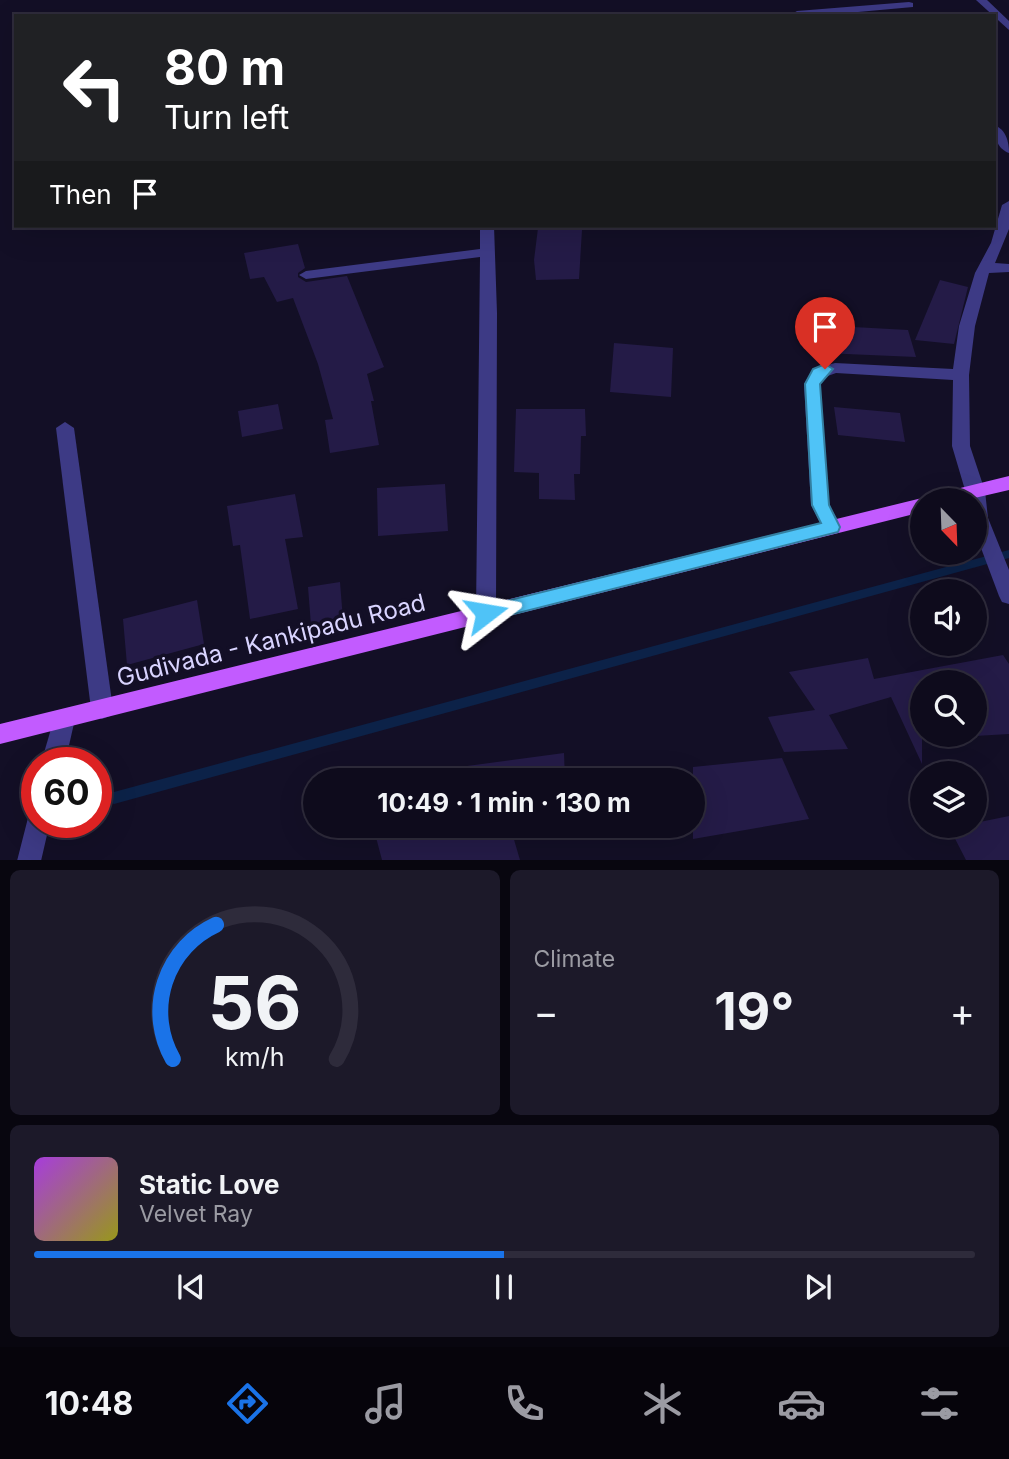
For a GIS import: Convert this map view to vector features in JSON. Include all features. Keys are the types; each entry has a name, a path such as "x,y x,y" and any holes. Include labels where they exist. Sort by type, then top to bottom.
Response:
{"main road":[{"path":"987,488 1009,483"},
{"name":"Gudivada - Kankipadu Road","path":"0,734 910,508"}],"street":[{"path":"981,0 994,14"},
{"path":"797,14 906,3"},
{"path":"996,16 1009,30"},
{"path":"975,488 961,446 961,375 967,326 1009,205"},
{"path":"486,613 487,228"},
{"path":"306,275 488,252"},
{"path":"986,267 1009,268"},
{"path":"832,527 820,505 812,384 818,373 835,368 961,375"},
{"path":"65,428 102,709"},
{"path":"987,539 1008,593"},
{"path":"57,747 64,719"},
{"path":"29,860 34,838"}],"building":[{"path":"538,228 582,230 579,279 536,280 534,260"},
{"path":"298,244 305,268 298,273 298,277 306,282 347,276 384,367 367,374 374,401 371,401 379,445 330,453 325,420 333,419 318,364 293,298 277,302 264,277 250,279 244,253"},
{"path":"940,280 968,287 954,344 915,340"},
{"path":"817,325 908,330 916,357 823,353"},
{"path":"614,343 673,348 671,397 610,392"},
{"path":"278,404 283,429 242,437 238,411"},
{"path":"834,407 900,413 905,442 838,435"},
{"path":"516,409 585,409 586,436 581,436 580,474 574,474 575,500 539,499 539,473 514,472"},
{"path":"445,484 448,531 378,536 377,488"},
{"path":"295,494 303,537 285,539 298,609 250,619 240,545 233,546 227,506"},
{"path":"340,582 343,620 311,625 308,587"},
{"path":"197,600 204,644 127,665 123,619"},
{"path":"1003,655 1009,664 1009,734 987,735 987,670 922,670"},
{"path":"868,658 874,679 910,672 910,738 891,697 829,715 848,749 784,752 768,717 815,710 789,672"},
{"path":"914,747 922,747 921,761"},
{"path":"564,753 565,768 467,766"},
{"path":"782,758 809,819 705,837 705,768 693,767"},
{"path":"1009,816 1009,860 966,860 955,838 987,838 987,821"},
{"path":"376,838 514,838 520,860 382,860"}],"waterway":[{"path":"114,798 1009,554"}],"route":[{"path":"486,613 832,527 820,505 812,384 818,373 825,369"}]}
